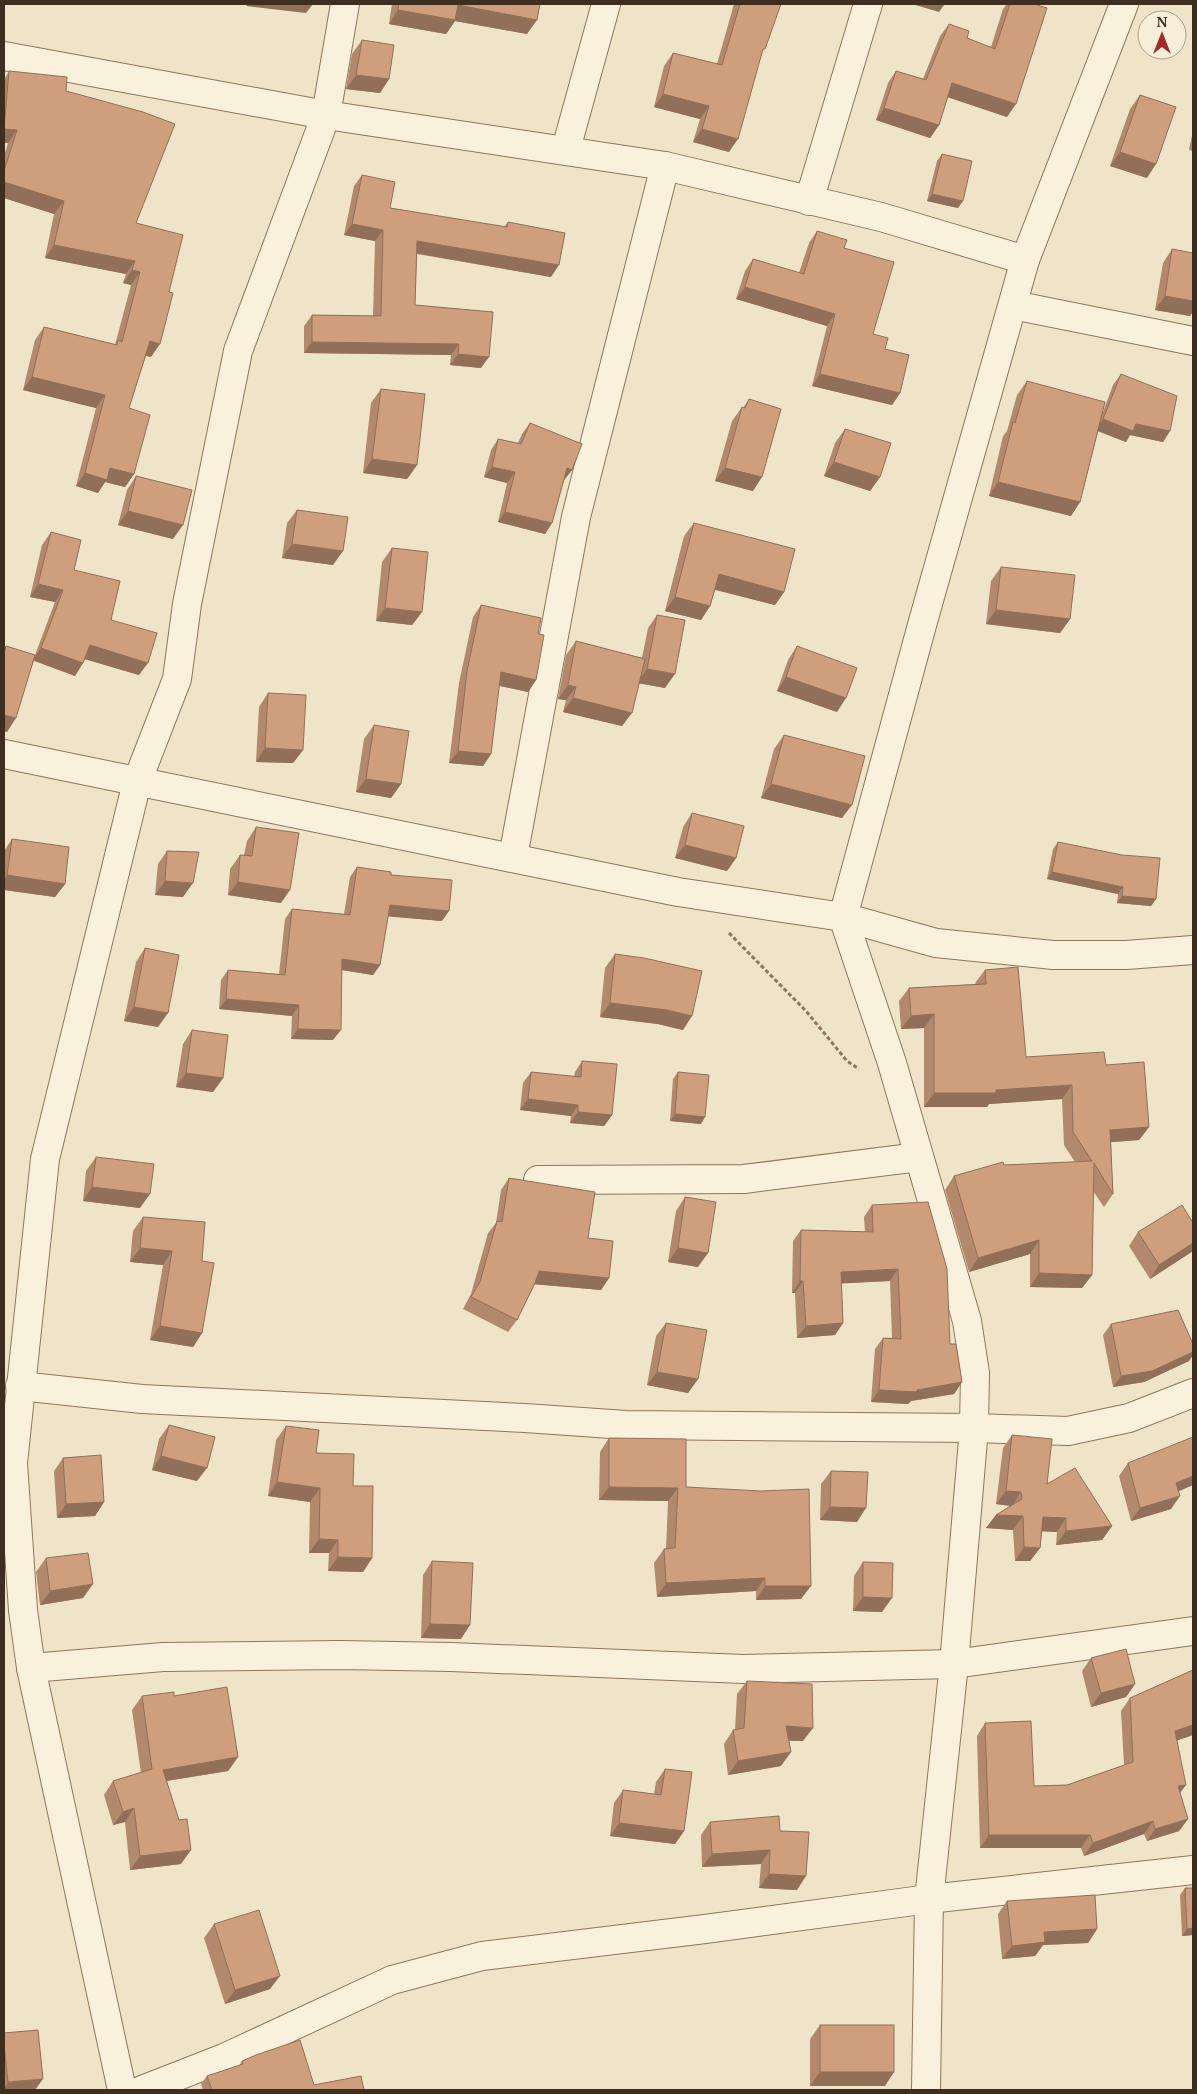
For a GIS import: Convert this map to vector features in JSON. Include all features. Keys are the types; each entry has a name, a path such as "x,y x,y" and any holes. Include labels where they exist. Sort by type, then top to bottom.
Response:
{"street":[{"path":"122,2090 31,1668 8,1462 20,1386 45,1159 138,782 177,679 187,604 238,350 326,114 345,4"},
{"path":"566,149 606,4"},
{"path":"809,201 868,4"},
{"path":"926,2090 929,1899 954,1664 974,1428 976,1374 967,1321 892,1063 843,917 922,625 1025,260 1124,4"},
{"path":"4,56 326,114 566,149 665,166 881,217 1025,260"},
{"path":"513,857 576,517 665,166"},
{"path":"1013,305 1193,341"},
{"path":"4,754 678,892 843,917 936,943 1053,955 1126,955 1193,950"},
{"path":"538,1180 744,1179 919,1157"},
{"path":"20,1386 142,1400 525,1418 626,1425 974,1428 1068,1431 1129,1418 1193,1392"},
{"path":"31,1668 163,1657 341,1656 451,1657 743,1669 954,1664 1193,1630"},
{"path":"142,2090 224,2058 392,1980 482,1956 929,1899 1193,1870"}],"path":[{"path":"722,928 806,1011 847,1061 878,1083 892,1063"}],"building":[{"path":"399,4 540,4 537,20 458,5 455,20 398,10"},
{"path":"740,4 781,4 765,49 763,49 738,139 702,129 709,106 663,94 673,53 722,65"},
{"path":"1010,4 1034,4 1047,8 1016,104 952,83 939,125 884,108 896,71 926,80 949,24 969,31 967,38 995,49"},
{"path":"362,40 394,45 389,79 356,75"},
{"path":"9,71 67,77 66,91 143,112 175,124 136,223 183,235 169,292 173,293 160,344 150,341 129,408 150,415 134,474 110,468 107,480 85,473 105,395 32,377 44,327 117,345 118,340 122,342 140,272 132,270 135,261 54,245 64,201 4,182 4,171 17,130 4,129"},
{"path":"1140,95 1176,107 1156,164 1120,152"},
{"path":"942,154 972,161 963,201 932,194"},
{"path":"362,175 395,182 390,208 507,227 508,222 565,233 559,265 417,241 415,305 493,312 489,357 458,354 459,344 312,342 312,315 381,316 383,230 352,224"},
{"path":"817,231 847,240 844,248 894,262 873,334 888,338 885,349 909,355 900,393 820,374 835,314 745,287 753,259 804,274"},
{"path":"1172,249 1193,253 1193,301 1165,296"},
{"path":"1121,374 1177,396 1170,431 1136,424 1133,431 1103,419"},
{"path":"1027,381 1105,402 1080,502 998,482 1013,422 1015,423"},
{"path":"381,389 425,394 417,465 372,459"},
{"path":"749,399 781,409 762,477 725,468 742,407 745,408"},
{"path":"530,423 582,444 572,470 567,468 552,523 505,512 515,472 492,467 498,439 521,444"},
{"path":"845,429 891,443 880,477 834,462"},
{"path":"136,476 192,490 183,525 128,511"},
{"path":"297,510 348,517 343,551 292,544"},
{"path":"694,523 795,549 784,592 719,574 710,606 675,597"},
{"path":"51,532 81,540 74,570 120,581 111,620 157,633 148,663 90,645 83,663 41,648 63,590 38,584"},
{"path":"392,548 428,552 422,612 385,608"},
{"path":"1001,567 1075,575 1070,619 996,610"},
{"path":"481,605 541,618 538,634 544,635 536,680 501,672 491,754 458,751 467,671"},
{"path":"657,615 685,620 675,674 647,669"},
{"path":"576,641 645,659 632,713 573,698 576,687 568,685"},
{"path":"6,646 35,655 16,718 4,715 4,653"},
{"path":"797,646 857,668 846,698 786,677"},
{"path":"268,693 306,695 303,750 265,748"},
{"path":"374,725 409,731 401,784 366,779"},
{"path":"784,735 865,756 852,805 771,784"},
{"path":"692,813 744,826 736,858 685,845"},
{"path":"256,827 299,833 290,890 238,882 240,855 252,856"},
{"path":"12,839 69,847 65,884 7,875"},
{"path":"1058,842 1122,855 1160,858 1156,899 1122,896 1123,887 1052,872"},
{"path":"167,851 199,852 193,883 165,881"},
{"path":"357,867 391,872 391,875 452,880 449,911 390,905 380,965 342,959 341,1030 298,1029 299,1005 226,999 228,970 285,975 292,909 350,915"},
{"path":"145,948 179,955 168,1013 134,1007"},
{"path":"615,954 644,958 702,971 692,1016 667,1010 610,1003"},
{"path":"1018,967 1026,1057 1104,1052 1106,1065 1144,1062 1149,1127 1110,1130 1113,1194 1094,1163 1092,1275 1039,1273 1039,1240 978,1258 954,1176 1003,1162 1004,1165 1092,1161 1073,1132 1072,1085 996,1090 996,1093 934,1093 934,1014 911,1016 909,988 986,984 985,970"},
{"path":"192,1030 228,1035 223,1078 186,1073"},
{"path":"582,1061 617,1064 612,1115 578,1112 578,1105 528,1099 531,1072 581,1077"},
{"path":"678,1072 709,1075 705,1117 675,1114"},
{"path":"96,1157 154,1164 150,1194 92,1187"},
{"path":"509,1178 595,1192 588,1238 613,1241 609,1278 539,1271 517,1320 471,1297 480,1282 497,1221 502,1222"},
{"path":"685,1197 716,1202 708,1253 678,1248"},
{"path":"928,1202 947,1269 950,1344 956,1344 962,1382 917,1390 917,1392 879,1390 883,1338 901,1339 898,1269 841,1272 843,1323 806,1326 803,1281 800,1281 801,1230 873,1232 872,1205"},
{"path":"1182,1205 1193,1223 1193,1243 1159,1265 1138,1232"},
{"path":"143,1217 205,1222 202,1261 214,1263 202,1333 160,1326 172,1251 140,1248"},
{"path":"1178,1310 1193,1344 1193,1352 1152,1371 1121,1376 1111,1324"},
{"path":"666,1323 707,1330 698,1379 657,1372"},
{"path":"169,1425 215,1437 207,1468 161,1456"},
{"path":"286,1426 319,1430 316,1453 354,1454 353,1486 373,1486 372,1558 338,1557 338,1540 319,1539 320,1488 277,1482"},
{"path":"1012,1435 1052,1439 1047,1484 1075,1468 1112,1526 1066,1531 1066,1518 1043,1517 1040,1548 1024,1547 1023,1516 996,1515 1022,1499 1021,1492 1006,1491"},
{"path":"1193,1437 1193,1476 1176,1483 1180,1496 1140,1508 1128,1463"},
{"path":"609,1438 686,1439 686,1487 761,1491 809,1489 811,1586 765,1586 765,1578 666,1583 664,1549 675,1548 678,1488 609,1487"},
{"path":"101,1455 104,1502 66,1504 63,1458"},
{"path":"831,1471 868,1472 866,1508 830,1507"},
{"path":"88,1553 93,1584 50,1591 46,1558"},
{"path":"432,1561 473,1563 470,1625 430,1624"},
{"path":"863,1562 893,1563 892,1598 863,1597"},
{"path":"1126,1649 1135,1684 1101,1693 1091,1658"},
{"path":"1193,1670 1193,1725 1175,1731 1186,1785 1178,1786 1188,1819 1155,1829 1153,1821 1093,1843 1090,1835 989,1835 985,1723 1031,1721 1034,1786 1067,1785 1133,1762 1130,1698"},
{"path":"747,1681 812,1684 813,1728 786,1726 791,1752 738,1761 733,1730 744,1728"},
{"path":"227,1687 238,1757 163,1770 179,1820 187,1819 191,1850 140,1856 134,1808 123,1812 113,1781 152,1769 142,1696 174,1692 174,1696"},
{"path":"665,1769 692,1772 684,1831 619,1823 623,1790 661,1795"},
{"path":"779,1816 780,1831 809,1832 806,1876 769,1874 770,1850 712,1854 710,1822"},
{"path":"1185,1888 1193,1888 1193,1928 1187,1929"},
{"path":"1095,1895 1097,1929 1044,1932 1045,1942 1012,1946 1007,1901"},
{"path":"259,1910 280,1976 235,1990 214,1924"},
{"path":"820,2025 894,2025 894,2072 820,2072"},
{"path":"38,2030 43,2079 8,2082 4,2033"},
{"path":"300,2040 314,2085 361,2076 364,2090 212,2090 207,2076 243,2064 242,2061 256,2055"}]}
